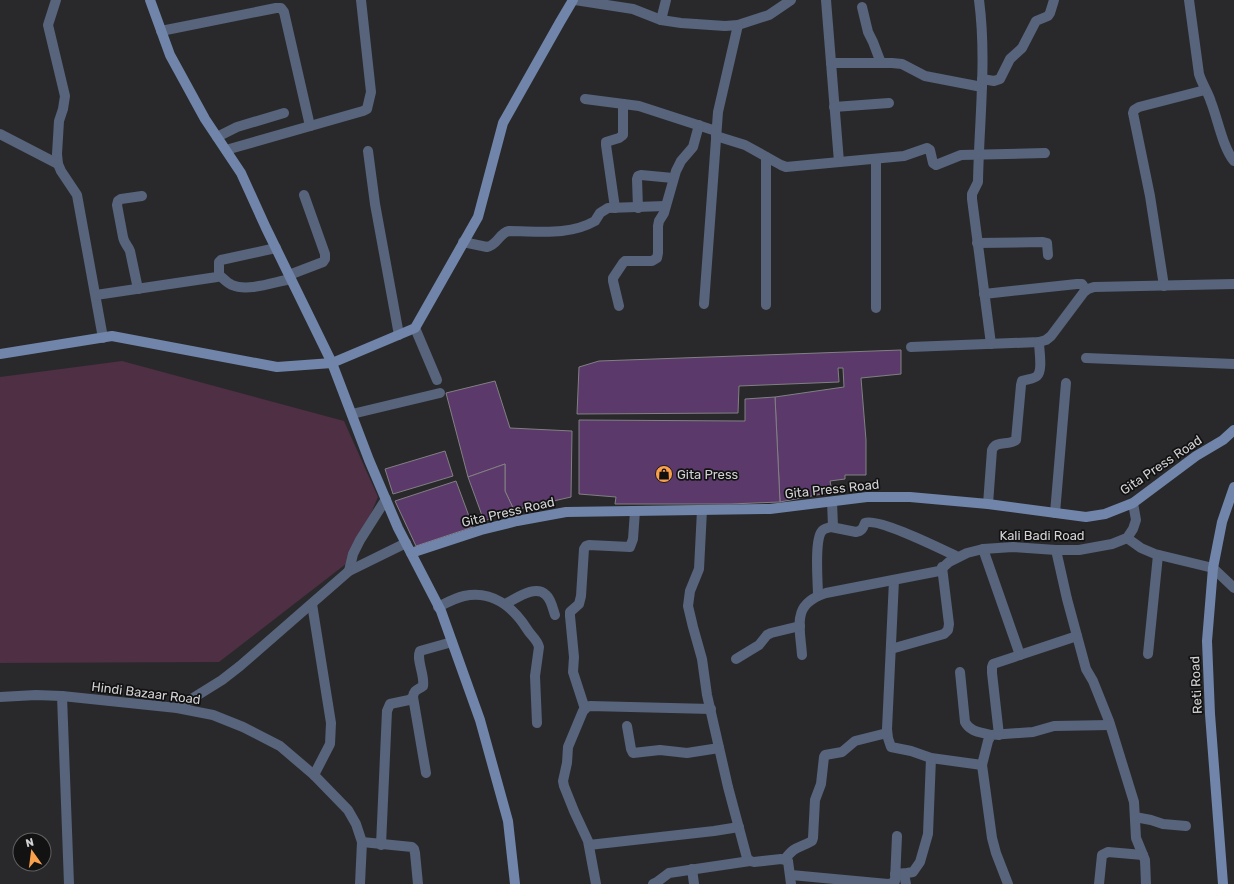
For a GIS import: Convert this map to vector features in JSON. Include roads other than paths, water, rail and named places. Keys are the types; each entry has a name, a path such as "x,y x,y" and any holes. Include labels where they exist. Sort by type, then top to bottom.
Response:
{"street":[{"path":"56,0 48,25 65,96 63,109 58,121 58,164 77,195 103,338"},
{"path":"150,0 170,55 206,119 241,172 332,363 369,460 406,544 438,607 480,720 508,821 515,884"},
{"path":"226,150 367,109 371,92 361,0"},
{"path":"0,354 112,336 277,367 332,363 415,328 478,216 503,123 574,0 633,10 661,20 726,26 738,25 769,15 791,0"},
{"path":"661,20 666,0"},
{"path":"826,0 838,162"},
{"path":"979,0 983,36 982,83 978,182 972,194 972,199 991,344"},
{"path":"831,63 902,64 925,76 982,83 994,81 1000,79 1010,59 1022,48 1036,21 1045,18 1050,13 1054,0"},
{"path":"1190,0 1197,66 1202,84 1211,100 1228,150 1234,161"},
{"path":"862,7 868,32 881,63"},
{"path":"161,31 281,8 285,16 310,126"},
{"path":"704,304 718,112 738,25"},
{"path":"1164,286 1150,196 1133,113 1134,110 1139,107 1205,90"},
{"path":"585,99 645,108 699,125 745,145 781,165 786,166 904,156 927,148 930,150 933,163 936,165 961,155 1045,153"},
{"path":"834,107 889,103"},
{"path":"615,208 606,142 619,138 623,135 623,104"},
{"path":"217,137 238,127 284,112"},
{"path":"619,306 613,286 613,278 625,261 652,261 657,258 658,226 673,178 681,161 694,147 699,125"},
{"path":"0,134 58,164"},
{"path":"368,150 375,204 399,335"},
{"path":"766,157 766,305"},
{"path":"876,159 876,308"},
{"path":"638,208 638,176 673,178"},
{"path":"276,248 221,260 219,262 219,275 227,282 240,287 250,287 290,277 323,262 325,259 324,254 304,195"},
{"path":"138,289 130,251 124,241 117,205 118,201 121,199 142,196"},
{"path":"463,242 487,247 493,246 502,234 509,231 564,232 595,221 600,213 608,208 665,206"},
{"path":"978,243 1043,242 1047,243 1048,255"},
{"path":"96,295 214,278 219,275"},
{"path":"984,294 1077,284 1082,284 1086,290"},
{"path":"911,347 1039,342 1046,340 1051,336 1086,290 1094,287 1234,284"},
{"path":"415,328 437,380"},
{"path":"988,504 992,450 997,444 1013,442 1016,440 1022,381 1035,378 1041,371 1039,342"},
{"path":"1086,358 1234,364"},
{"path":"1055,513 1066,383"},
{"path":"352,414 440,392"},
{"name":"Gita Press Road","path":"411,553 481,530 544,515 566,512 770,509 867,497 910,497 988,504 1086,517 1105,514 1132,503 1234,430"},
{"name":"Reti Road","path":"1223,884 1210,714 1207,641 1213,568 1222,522 1234,487"},
{"path":"349,571 360,540 386,499"},
{"path":"831,527 833,526 832,502"},
{"path":"1132,503 1136,520 1134,529 1126,538 1147,551 1158,555 1213,568 1234,588"},
{"path":"702,510 698,569 690,591 688,606 702,659 707,695 728,787 747,858 750,861"},
{"path":"585,709 573,672 574,657 570,616 570,612 578,604 581,596 584,549 589,545 630,547 633,539 635,511"},
{"path":"802,656 799,622 801,611 808,602 818,596 818,545 821,532 825,529 831,527 859,532 862,530 865,523 870,521 888,526 962,555"},
{"name":"Kali Badi Road","path":"818,596 826,593 939,571 949,562 962,555 983,549 1013,547 1079,550 1112,544 1126,538"},
{"path":"177,708 222,680 240,666 349,571 406,544"},
{"path":"983,549 1020,655"},
{"path":"1056,550 1066,599 1086,669 1093,681 1110,725 1134,802 1136,838 1145,860 1146,884"},
{"path":"1148,654 1158,555"},
{"path":"891,649 944,634 948,630 949,624 942,567"},
{"path":"894,580 887,733 891,747 911,751 931,758 982,765"},
{"path":"505,604 531,592 542,592 547,595 555,615"},
{"path":"438,607 462,596 484,595 505,604 521,620 538,642 539,647 535,676 537,723"},
{"path":"312,604 331,723 330,744 314,775"},
{"path":"736,659 759,645 771,633 800,626"},
{"path":"995,735 992,667 994,664 1077,636"},
{"path":"426,773 413,697 416,690 423,686 424,682 419,655 420,651 452,642"},
{"path":"960,672 965,722 971,730 995,735 1033,732 1054,726 1110,725"},
{"name":"Hindi Bazaar Road","path":"0,697 36,695 62,696 177,708 213,715 243,727 280,746 314,775 348,810 356,824 362,842 360,884"},
{"path":"62,696 69,884"},
{"path":"381,844 387,711 390,704 409,700 413,697"},
{"path":"596,884 586,834 574,811 563,781 567,763 568,747 585,709 590,706 711,709"},
{"path":"627,726 633,753 660,750 682,753 719,748"},
{"path":"785,860 792,850 812,841 814,838 815,800 822,784 825,755 842,752 855,741 887,733"},
{"path":"995,735 988,741 982,765 992,838 1008,884"},
{"path":"652,884 669,873 750,861 754,862 781,859 788,861 791,879 892,883 913,872 920,862 928,834 931,758"},
{"path":"1135,817 1163,824 1186,826"},
{"path":"589,845 739,827"},
{"path":"897,836 902,877"},
{"path":"362,842 412,847 414,849 418,884"},
{"path":"1099,884 1101,857 1105,853 1143,856"},
{"path":"692,869 694,884"}],"place":[{"name":"Gita Press","path":"664,474"}]}
